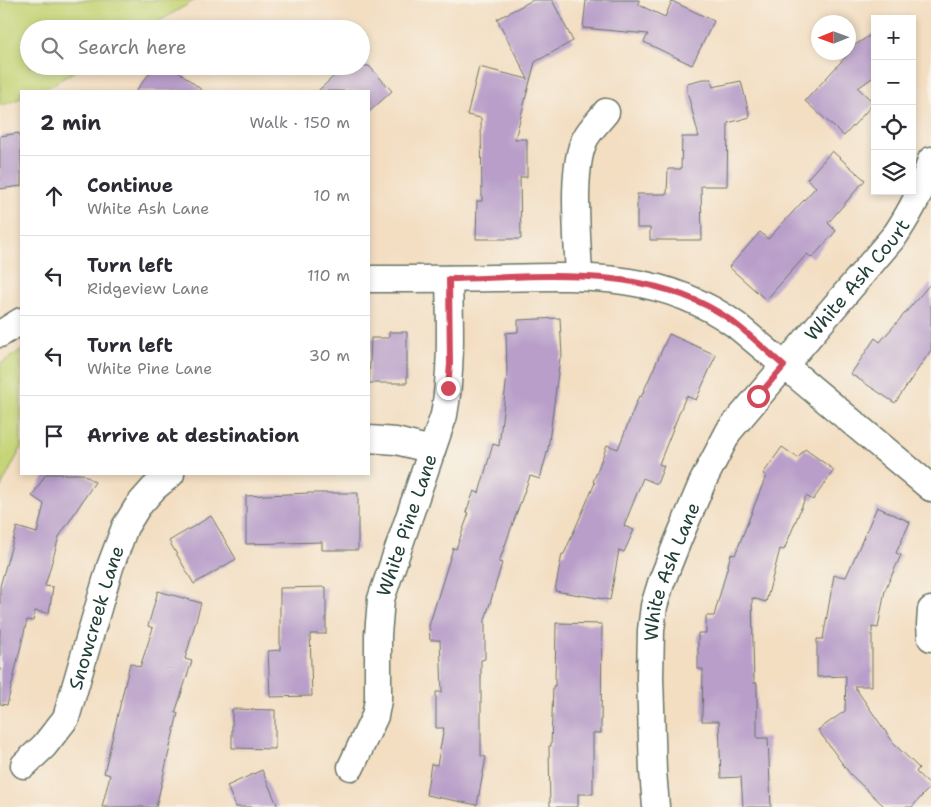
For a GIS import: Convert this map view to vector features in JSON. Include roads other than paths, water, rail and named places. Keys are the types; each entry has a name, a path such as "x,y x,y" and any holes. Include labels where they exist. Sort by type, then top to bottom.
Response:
{"street":[{"path":"579,277 577,180 580,157 584,140 606,112"},
{"name":"White Ash Court","path":"784,366 896,234 912,210 931,160"},
{"path":"370,279 579,277 633,281 660,287 720,313 931,488"},
{"name":"White Pine Lane","path":"351,767 374,716 378,700 378,635 381,599 444,415 450,364 449,279"},
{"path":"0,334 20,322"},
{"name":"White Ash Lane","path":"656,807 650,678 651,630 654,606 661,583 703,482 720,447 741,416 784,366"},
{"path":"370,439 396,441 432,450"},
{"name":"Snowcreek Lane","path":"24,765 44,746 66,718 110,567 125,527 138,506 154,488 170,475"},
{"path":"931,610 931,638"}]}
